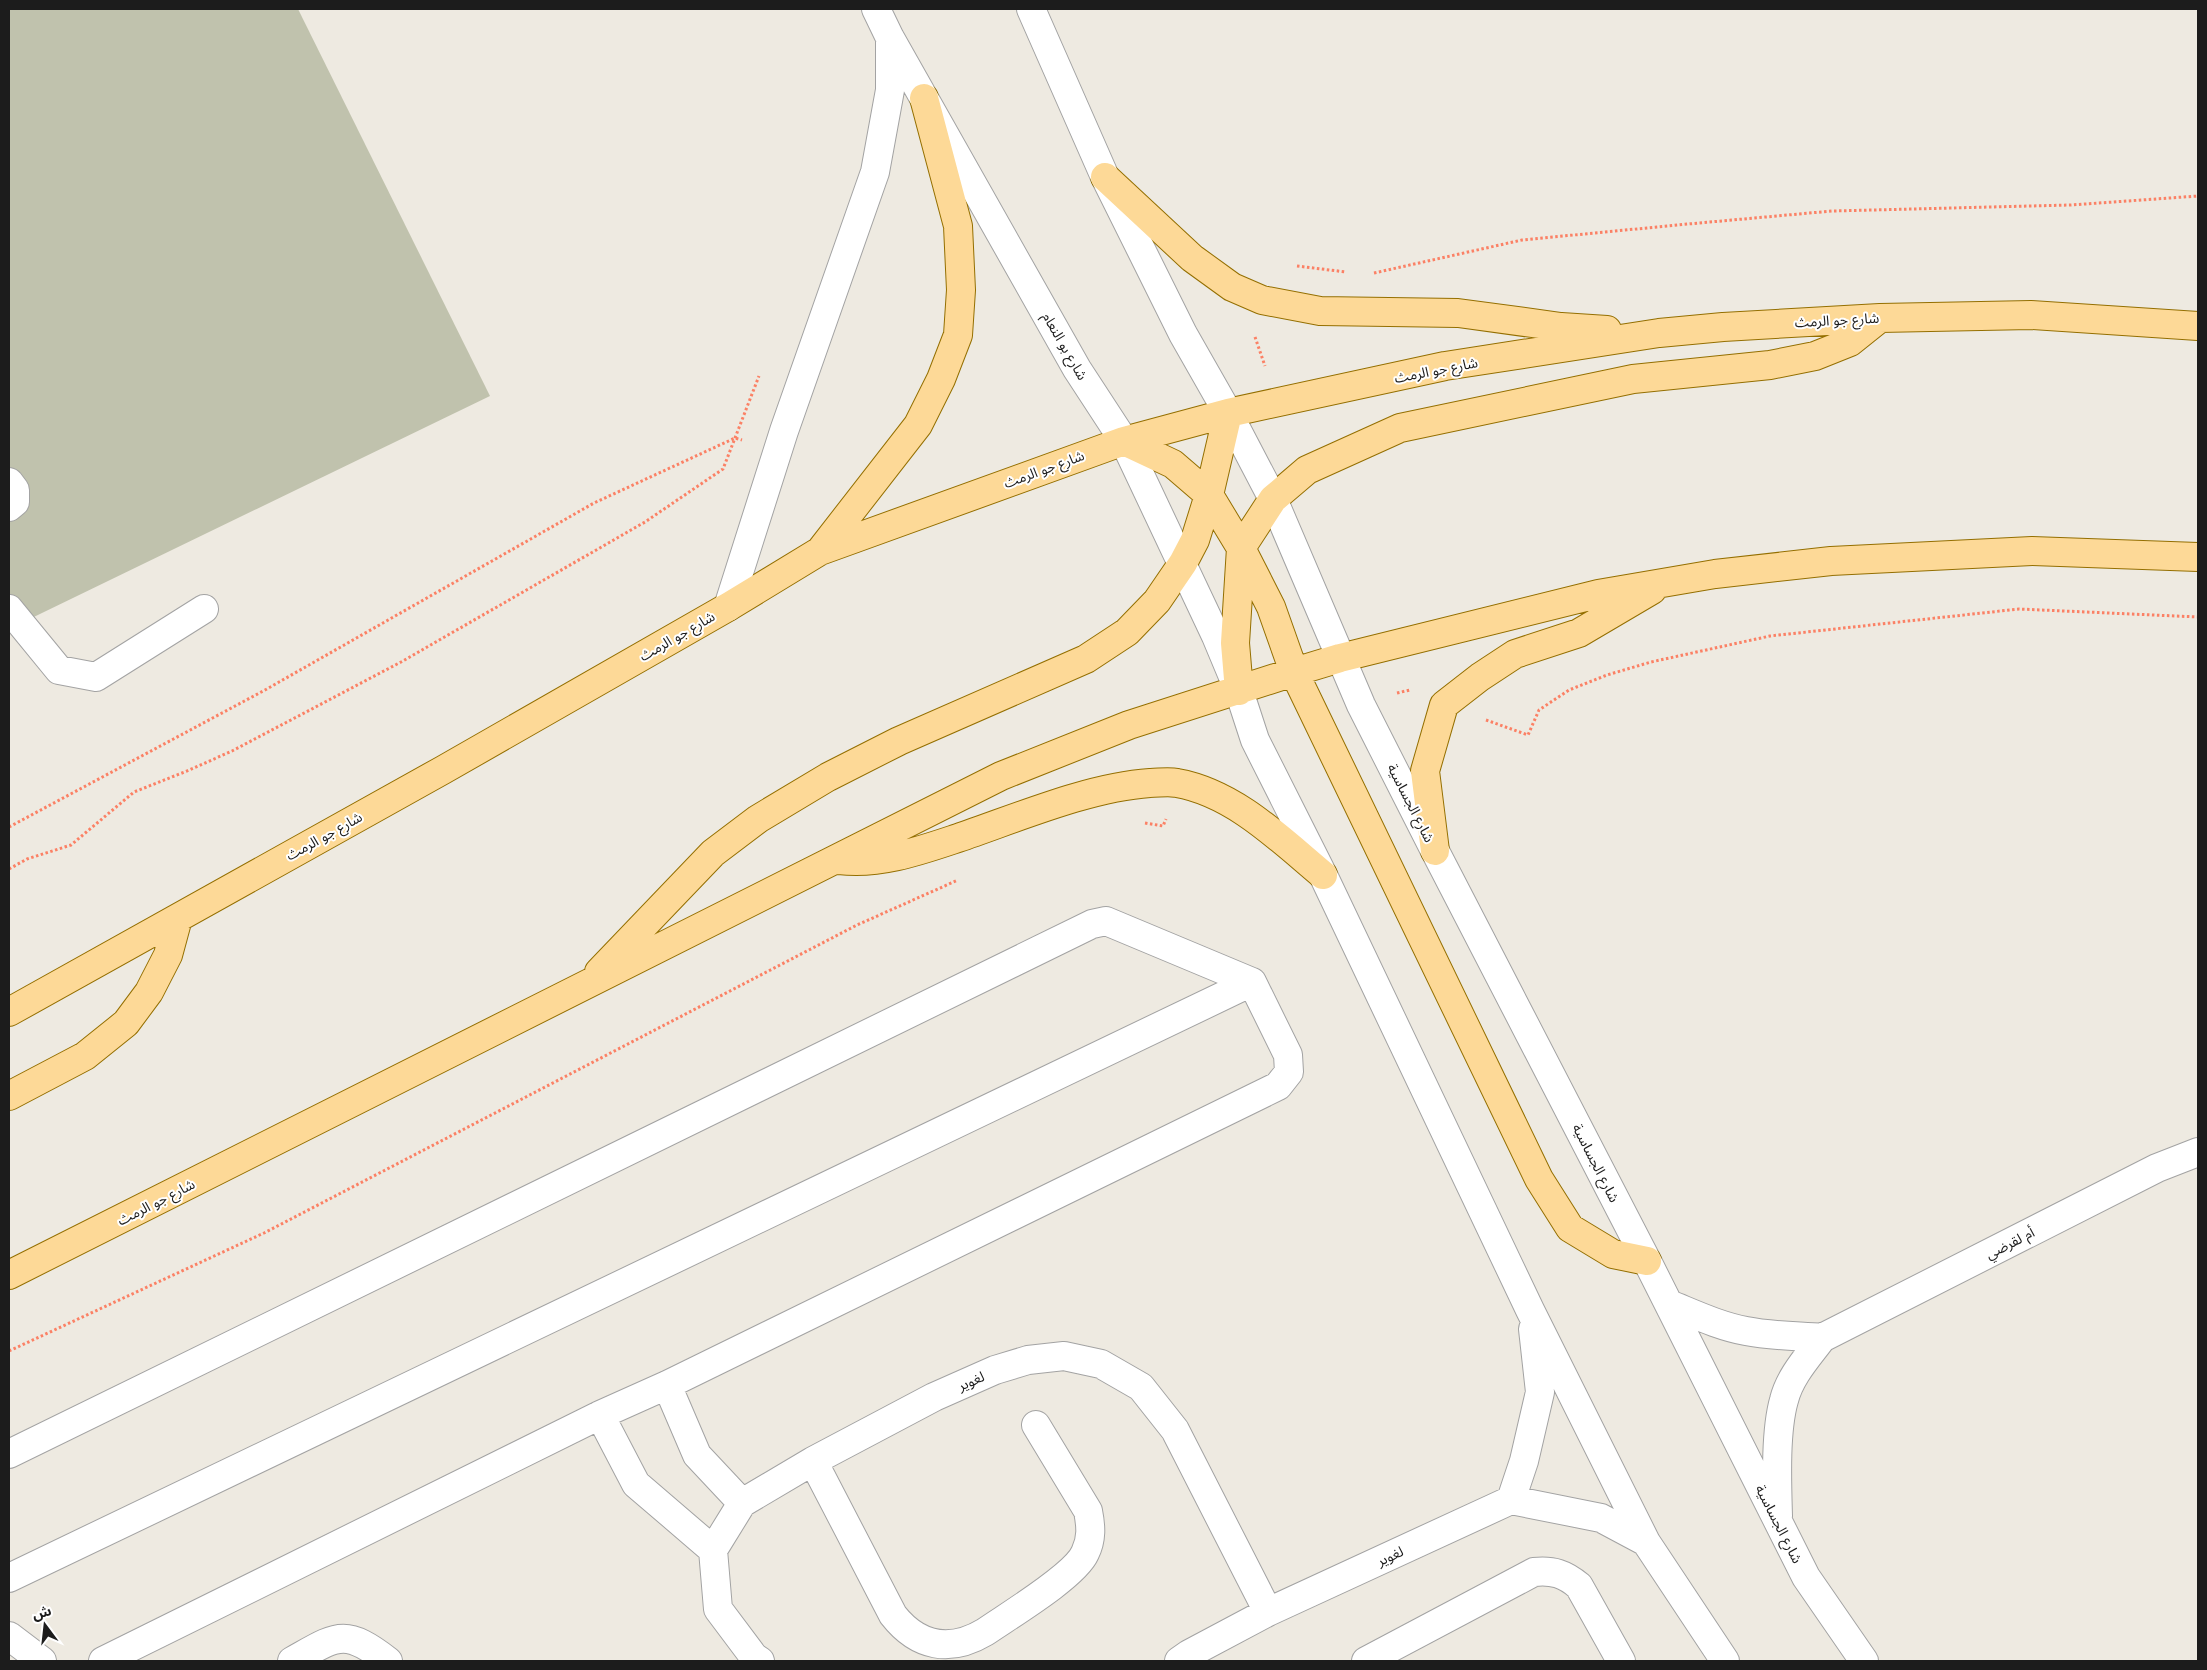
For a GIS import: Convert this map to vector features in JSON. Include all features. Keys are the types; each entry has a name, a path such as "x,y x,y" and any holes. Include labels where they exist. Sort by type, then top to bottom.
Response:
{"main road":[{"path":"820,550 918,425 941,379 958,335 961,290 958,226 924,98"},
{"path":"1105,177 1192,258 1232,287 1262,300 1320,311 1458,313 1561,327 1659,333"},
{"name":"شارع جو الرمث","path":"9,1012 451,765 728,607 820,550 1124,440 1228,413 1445,366 1659,333 1723,326 1880,318 2031,315 2198,326"},
{"path":"1239,691 1235,643 1242,548 1273,499 1307,470 1400,428 1633,379 1770,365 1815,356 1850,342 1880,318"},
{"path":"588,984 713,853 758,820 828,777 899,741 1086,659 1127,632 1157,601 1195,540 1209,495 1228,413"},
{"path":"1124,440 1173,464 1209,495 1242,548 1272,607 1294,672 1539,1178 1570,1228 1612,1254 1647,1261"},
{"name":"شارع جو الرمث","path":"9,1276 1001,776 1129,725 1340,658 1598,594 1715,574 1831,561 2032,551 2198,557"},
{"path":"1435,851 1425,771 1444,705 1480,677 1515,654 1579,634 1665,582"},
{"path":"836,859 856,862 882,860 919,851 1092,794 1131,784 1179,783 1227,802 1263,825 1323,875"},
{"path":"9,1096 85,1056 126,1023 149,992 168,955 178,918"}],"street":[{"name":"شارع بو النعام","path":"876,9 890,38 1077,369 1124,440 1183,562 1239,691"},
{"path":"1030,9 1105,177 1182,334 1228,413 1273,499 1340,658"},
{"path":"728,607 784,431 875,172 890,90 890,38"},
{"path":"9,482 15,490 15,502 9,508"},
{"path":"9,609 59,670 96,677 204,609"},
{"name":"شارع الجساسية","path":"1340,658 1361,705 1435,851 1647,1261 1806,1576 1864,1661"},
{"path":"1239,691 1254,740 1323,875 1530,1310 1646,1542 1725,1661"},
{"path":"9,1454 1092,924 1106,921 1252,982 1288,1055 1289,1072 1278,1086 667,1385 600,1415 103,1661"},
{"path":"9,1578 1252,982"},
{"name":"أم لقرضي","path":"1778,1522 1778,1458 1784,1399 1797,1372 1822,1338 2157,1168 2198,1152"},
{"path":"1669,1304 1719,1324 1744,1331 1822,1338"},
{"path":"1530,1310 1540,1392 1524,1461 1511,1500 1601,1518 1646,1542"},
{"name":"لغوير","path":"714,1550 742,1503 813,1461 934,1397 995,1370 1028,1360 1064,1356 1101,1364 1141,1387 1175,1430 1268,1612"},
{"path":"667,1385 697,1454 742,1503"},
{"path":"600,1415 636,1484 714,1550 718,1610 760,1661"},
{"path":"813,1461 902,1626 926,1642 941,1645 957,1644 972,1640 985,1632 1063,1577 1076,1567 1085,1553 1090,1538 1088,1511 1036,1426"},
{"name":"لغوير","path":"1179,1661 1268,1612 1511,1500"},
{"path":"1366,1661 1534,1572 1546,1571 1570,1578 1579,1586 1621,1661"},
{"path":"9,1636 42,1661"},
{"path":"292,1661 332,1640 345,1638 358,1640 388,1661"}],"path":[{"path":"1368,274 1522,240 1688,224 1832,211 2070,205 2198,196"},
{"path":"9,869 27,859 72,845 134,792 232,751 384,671 645,522 723,469 759,376"},
{"path":"9,827 265,690 594,503 736,438"},
{"path":"1361,705 1409,690 1444,705 1528,734 1539,710 1569,690 1607,675 1651,662 1770,636 2019,609 2198,617"},
{"path":"1141,822 1163,826 1179,783"},
{"path":"9,1350 264,1233 856,925 964,878"}],"shaded area":[{"path":"9,9 298,9 490,396 9,629"}]}
